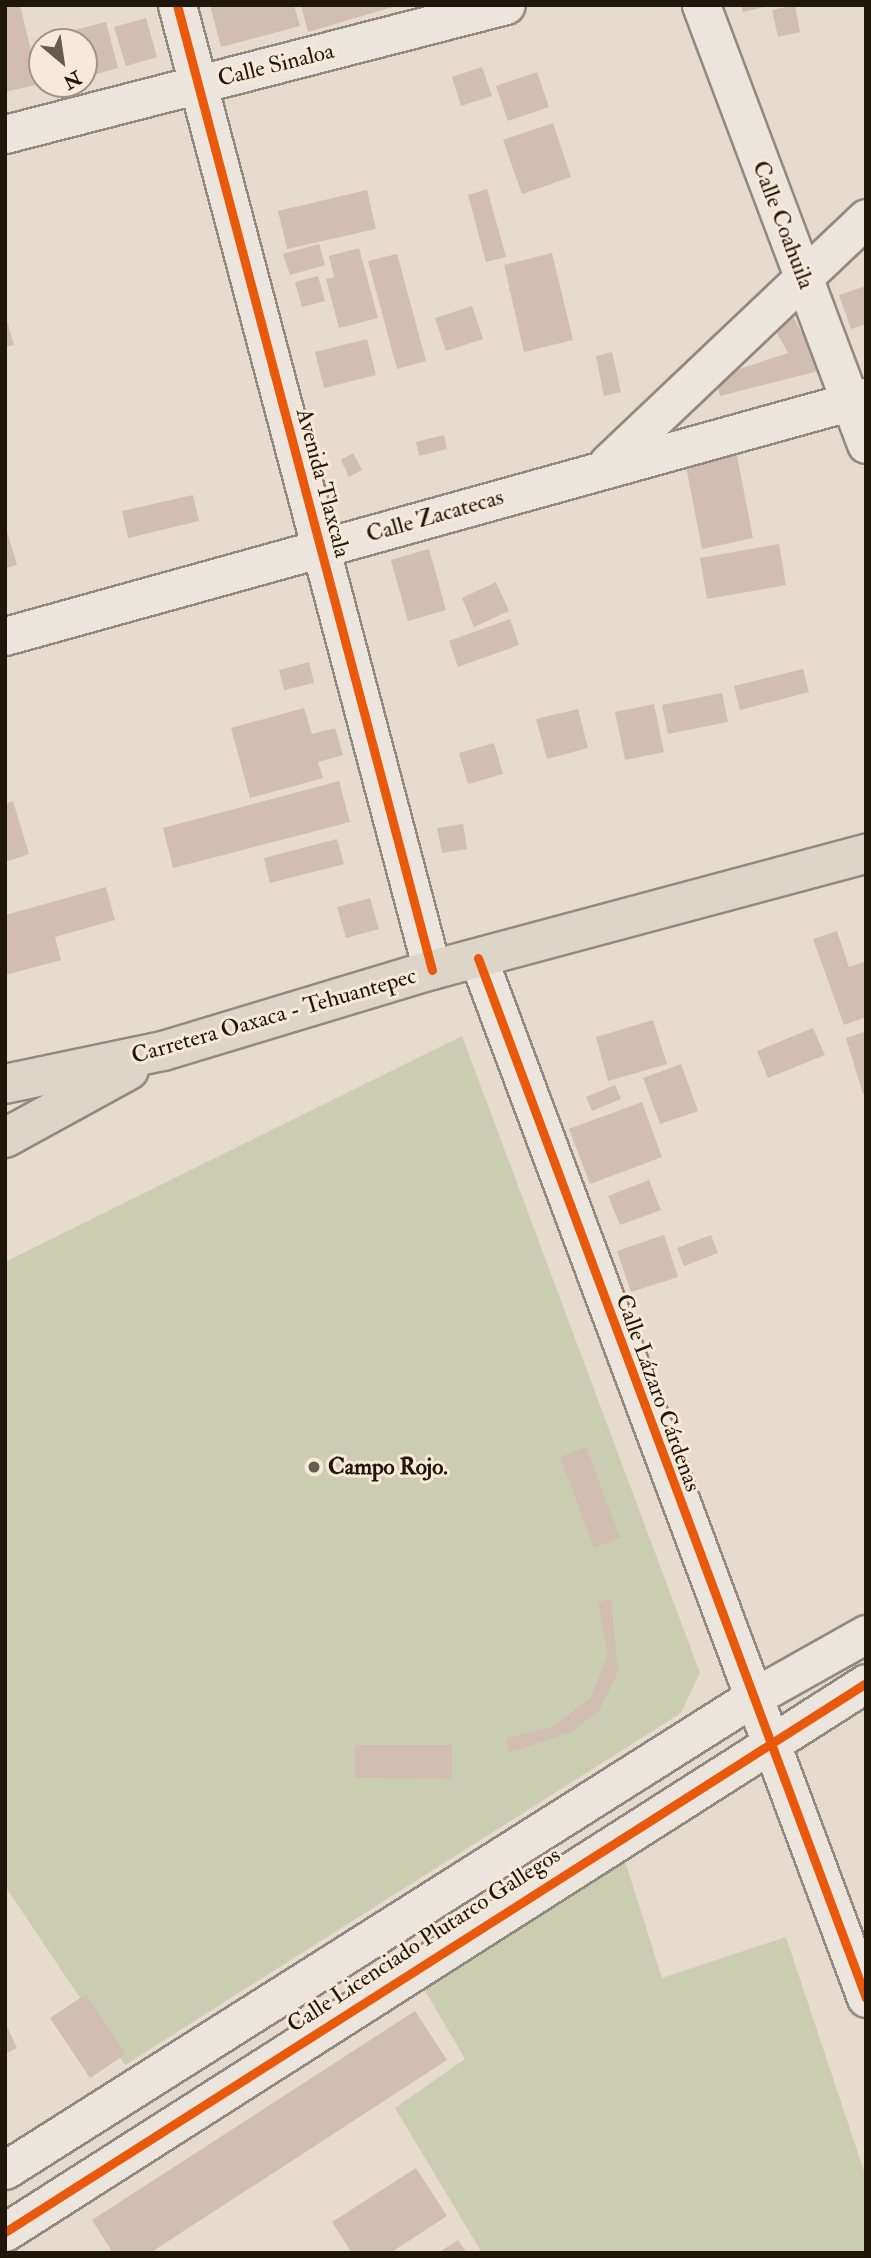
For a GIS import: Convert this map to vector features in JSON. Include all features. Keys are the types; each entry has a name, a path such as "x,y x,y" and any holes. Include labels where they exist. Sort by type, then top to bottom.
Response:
{"main road":[{"name":"Carretera Oaxaca - Tehuantepec","path":"5,1084 163,1051 432,970 866,854"},
{"path":"5,1138 163,1051"}],"street":[{"name":"Avenida Tlaxcala","path":"177,5 432,970"},
{"name":"Calle Sinaloa","path":"5,135 506,5"},
{"name":"Calle Coahuila","path":"701,5 803,278 858,399 866,444"},
{"path":"605,467 866,218"},
{"name":"Calle Zacatecas","path":"5,636 605,467 858,399"},
{"name":"Calle Lázaro Cárdenas","path":"478,958 750,1699 866,1998"},
{"name":"Calle Licenciado Plutarco Gallegos","path":"5,2171 750,1699 866,1634"},
{"name":"Calle Licenciado Plutarco Gallegos","path":"5,2232 866,1683"},
{"path":"216,2037 242,2079"}],"green space":[{"name":"Campo Rojo.","path":"462,1036 700,1673 681,1713 125,2065 5,1886 5,1262"},
{"path":"624,1858 662,1978 786,1937 866,2177 866,2253 482,2253 395,2108 465,2059 423,1987"}],"building":[{"path":"5,5 20,5 28,38 28,87 5,92"},
{"path":"210,5 294,5 300,26 221,47"},
{"path":"301,5 396,5 396,6 308,32"},
{"path":"741,5 768,5 768,6 743,12"},
{"path":"795,5 800,32 778,37 772,10"},
{"path":"146,18 157,57 126,66 114,27"},
{"path":"106,22 118,68 98,74 98,28 82,28"},
{"path":"482,67 492,96 461,106 452,77"},
{"path":"537,72 549,107 508,121 496,86"},
{"path":"553,123 571,177 522,194 503,140"},
{"path":"487,189 506,257 486,262 468,195"},
{"path":"367,190 376,229 287,249 278,211"},
{"path":"319,244 325,265 290,275 283,254"},
{"path":"359,248 378,318 339,328 326,279 334,277 329,256"},
{"path":"552,253 573,340 524,352 504,265"},
{"path":"397,254 426,361 397,369 368,261"},
{"path":"318,276 325,301 302,307 295,282"},
{"path":"866,286 866,324 851,329 839,295"},
{"path":"472,306 483,339 446,351 435,318"},
{"path":"791,313 822,370 720,396 715,377 788,353 772,324"},
{"path":"5,314 14,345 5,347"},
{"path":"367,339 376,375 324,388 315,352"},
{"path":"612,352 621,392 604,396 596,356"},
{"path":"444,435 447,449 419,456 416,442"},
{"path":"736,451 753,538 702,549 685,461"},
{"path":"353,453 362,470 349,477 341,460"},
{"path":"193,495 199,521 128,538 122,511"},
{"path":"5,525 17,565 5,568"},
{"path":"779,544 786,585 707,599 700,558"},
{"path":"429,549 446,610 408,621 391,560"},
{"path":"496,582 509,611 474,627 462,598"},
{"path":"510,619 519,645 458,667 449,641"},
{"path":"309,662 314,683 284,690 279,670"},
{"path":"803,669 809,692 740,710 734,686"},
{"path":"722,693 728,722 668,734 662,705"},
{"path":"654,704 664,752 625,760 615,712"},
{"path":"304,708 312,734 335,728 343,755 318,762 323,778 250,798 231,728"},
{"path":"578,709 588,748 547,759 536,719"},
{"path":"494,743 503,774 468,784 459,753"},
{"path":"339,781 350,822 173,868 163,828"},
{"path":"13,801 29,854 5,862 5,804"},
{"path":"463,824 467,849 442,853 437,828"},
{"path":"337,839 344,864 270,883 264,858"},
{"path":"106,887 115,920 55,937 61,960 5,975 5,915"},
{"path":"370,898 379,929 346,938 337,907"},
{"path":"837,931 849,967 866,961 866,1017 844,1025 813,939"},
{"path":"653,1020 667,1064 608,1081 596,1037"},
{"path":"813,1028 825,1055 768,1078 757,1051"},
{"path":"866,1031 866,1093 863,1094 846,1038"},
{"path":"681,1064 698,1111 660,1124 643,1078"},
{"path":"615,1085 621,1099 592,1111 586,1097"},
{"path":"642,1102 662,1157 590,1184 569,1129"},
{"path":"649,1180 661,1210 620,1225 608,1196"},
{"path":"664,1235 678,1277 631,1292 617,1251"},
{"path":"711,1235 718,1253 684,1266 677,1248"},
{"path":"586,1447 620,1538 594,1548 560,1457"},
{"path":"611,1598 618,1672 599,1711 571,1732 508,1753 507,1738 554,1726 591,1697 608,1655 598,1603"},
{"path":"355,1745 452,1745 452,1779 355,1778"},
{"path":"86,1994 126,2054 90,2078 50,2018"},
{"path":"415,2011 447,2060 150,2253 113,2253 92,2220"},
{"path":"7,2026 17,2048 5,2054 5,2027"},
{"path":"416,2168 447,2216 390,2253 352,2253 332,2222"},
{"path":"458,2240 467,2253 438,2253"}],"cycle path":[{"path":"177,5 432,970"},
{"path":"478,958 866,1998"},
{"path":"5,2232 866,1683"}],"place":[{"name":"Campo Rojo.","path":"314,1467"}]}
